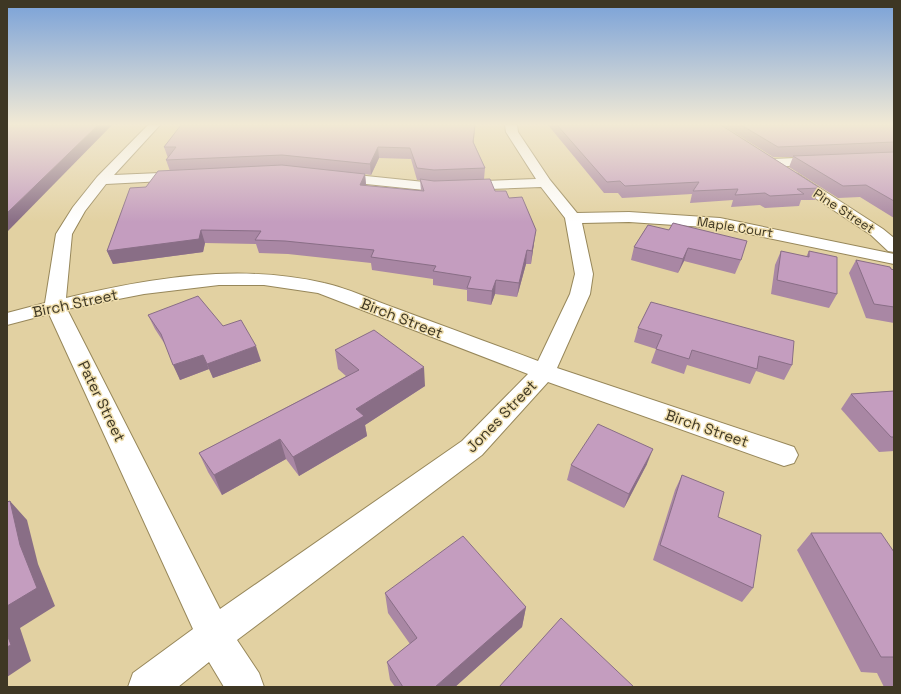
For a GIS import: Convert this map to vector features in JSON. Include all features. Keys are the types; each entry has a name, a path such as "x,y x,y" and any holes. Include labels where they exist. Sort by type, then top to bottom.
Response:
{"street":[{"path":"56,305 64,234 78,210 102,180 123,157"},
{"name":"Jones Street","path":"147,687 214,635 472,448 544,372 580,294 584,274 573,218 545,183 528,157"},
{"name":"Pine Street","path":"761,157 877,232 894,247"},
{"path":"771,163 831,160"},
{"path":"324,175 434,187 545,183"},
{"path":"102,180 198,176"},
{"name":"Maple Court","path":"573,218 629,217 720,223 894,259"},
{"name":"Birch Street","path":"7,318 56,305 188,281 244,279 286,281 323,288 544,372 784,454"},
{"name":"Pater Street","path":"56,305 214,635 245,687"}],"building":[{"path":"7,157 65,157 7,213"},
{"path":"168,157 227,157 166,160"},
{"path":"305,157 373,157 370,164"},
{"path":"413,157 480,157 485,168 434,170 417,168"},
{"path":"585,157 772,157 820,188 797,189 804,194 770,196 765,193 735,195 738,189 693,191 699,182 625,186 620,181 607,182"},
{"path":"795,157 894,157 894,201 866,185 843,186"},
{"path":"282,165 365,174 360,185 424,191 420,179 434,181 490,179 495,191 506,191 509,198 522,197 536,230 532,251 527,250 519,283 496,280 492,291 467,288 471,277 433,271 436,266 371,257 374,250 285,241 255,240 261,231 201,230 199,239 107,251 130,188 146,187 158,171"},
{"path":"673,223 747,241 741,260 688,248 683,259 634,247 648,225 669,230"},
{"path":"781,251 809,257 809,251 837,257 837,294 777,280"},
{"path":"856,260 890,267 894,270 894,307 874,304"},
{"path":"198,296 223,326 241,320 256,346 207,364 203,355 173,365 161,334 148,315"},
{"path":"651,302 794,341 792,365 759,356 757,369 692,350 689,359 656,349 662,335 638,328"},
{"path":"374,330 424,367 356,409 364,416 293,457 280,439 214,475 199,453 359,370 335,350"},
{"path":"894,391 894,437 891,437 851,394"},
{"path":"598,424 653,449 629,494 571,465"},
{"path":"682,475 724,492 718,517 761,535 753,588 660,545"},
{"path":"10,501 20,545 37,588 7,606 7,502"},
{"path":"811,533 881,533 894,552 894,657 881,657"},
{"path":"463,536 526,607 435,687 403,687 387,662 417,638 385,593"},
{"path":"561,618 634,687 499,687"},
{"path":"7,634 11,645 7,647"}]}
